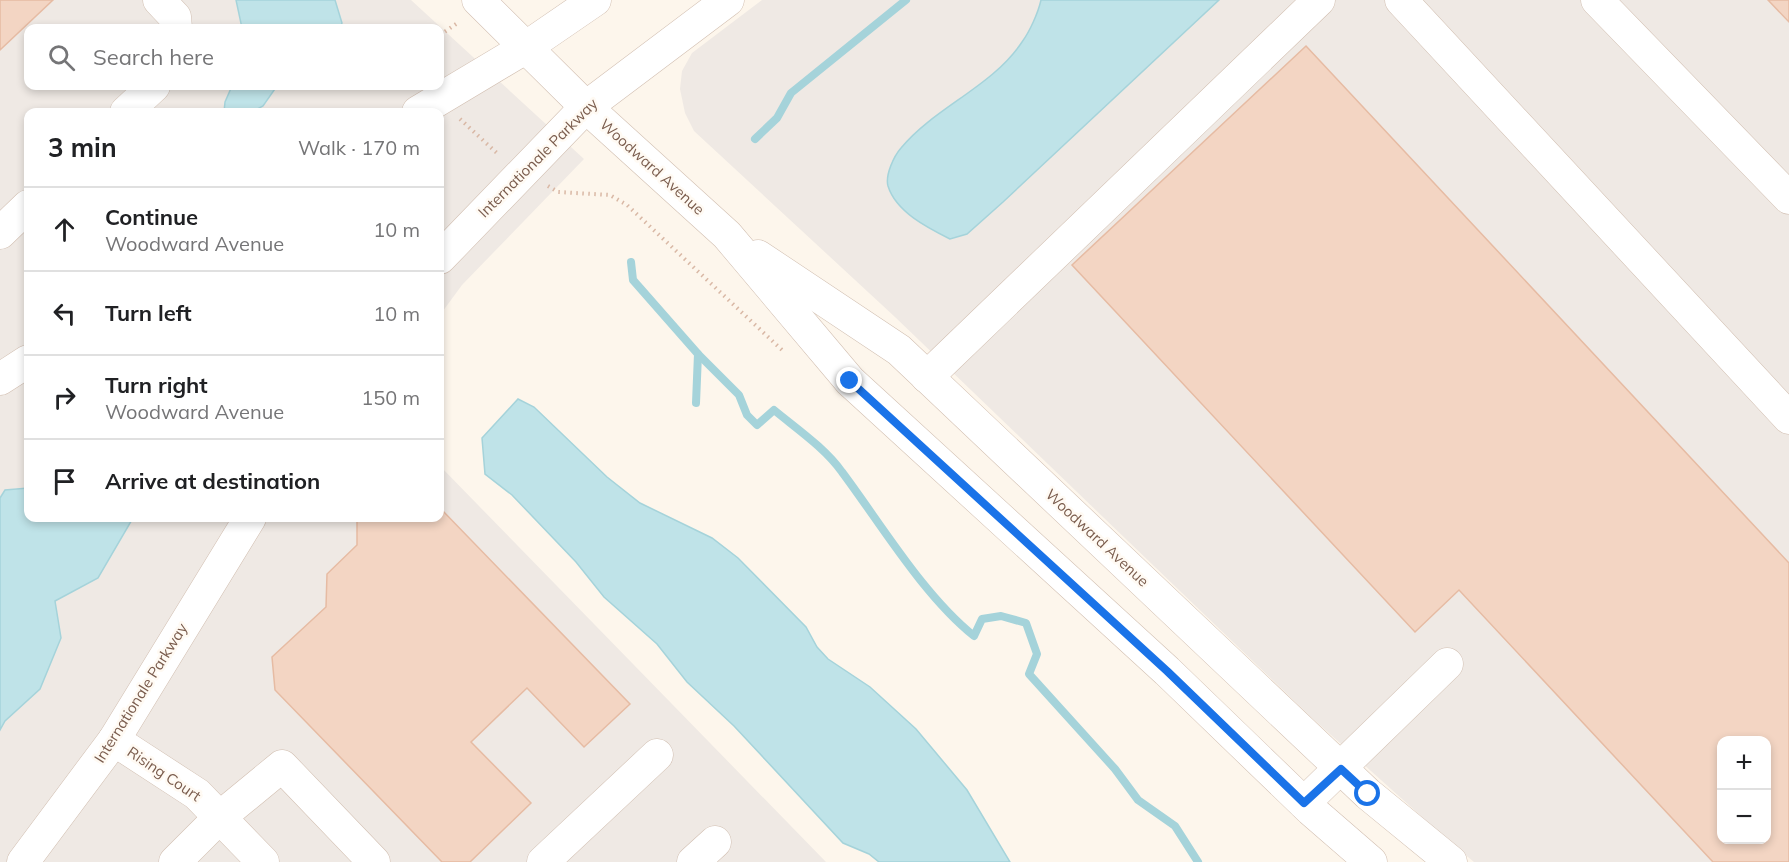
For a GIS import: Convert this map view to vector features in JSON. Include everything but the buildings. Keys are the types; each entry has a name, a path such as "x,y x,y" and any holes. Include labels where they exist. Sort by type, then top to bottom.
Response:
{"street":[{"path":"159,0 175,17 176,24"},
{"name":"Woodward Avenue","path":"478,0 586,107 727,235 850,381 1167,671 1304,803 1371,862"},
{"path":"425,108 525,48 596,0"},
{"name":"Internationale Parkway","path":"444,254 586,107 728,0"},
{"path":"927,376 1319,0"},
{"path":"1401,0 1789,418"},
{"path":"1597,0 1789,198"},
{"path":"130,108 150,90"},
{"path":"0,233 24,210"},
{"name":"Woodward Avenue","path":"727,235 899,350 1341,769 1451,862"},
{"path":"0,379 24,364"},
{"name":"Internationale Parkway","path":"23,862 114,740 248,522"},
{"path":"1304,803 1447,664"},
{"name":"Rising Court","path":"114,740 197,794 263,862"},
{"path":"543,862 657,755"},
{"path":"175,862 220,817 282,766 374,862"}],"path":[{"path":"465,125 494,152"}],"shaded area":[{"path":"0,0 411,0 437,24 24,24 24,90 444,90 444,30 584,159 462,285 444,310 444,108 24,108 24,522 444,522 444,470 826,862 0,862"},
{"path":"762,0 1789,0 1789,862 1474,862 1311,717 895,317 694,131 685,113 680,89 682,71 692,53"}],"water":[{"path":"236,0 335,0 342,23 342,24 241,24"},
{"path":"1041,0 1219,0 967,234 950,239 914,218 898,204 887,182 891,166 898,151 930,120 979,85 1010,58 1028,33"},
{"path":"230,90 274,90 259,108 224,108"},
{"path":"518,399 534,407 607,477 640,503 712,538 738,558 806,627 817,647 828,659 870,687 916,729 967,790 1010,862 879,862 869,854 843,843 734,726 687,682 657,644 604,597 576,562 512,495 485,474 482,438"},
{"path":"24,488 24,522 131,522 98,578 55,601 61,638 40,689 5,721 0,730 0,498 5,490"}],"waterway":[{"path":"755,139 777,118 791,93 906,0"},
{"path":"631,262 633,280 698,354 696,403"},
{"path":"698,354 739,395 747,415 757,425 774,410 835,463 920,580 955,619 974,636 982,619 1001,616 1026,623 1037,654 1029,674 1115,769 1138,800 1175,826 1198,862"}],"route":[{"path":"850,381 1167,671 1304,803 1341,769 1368,794"}]}
